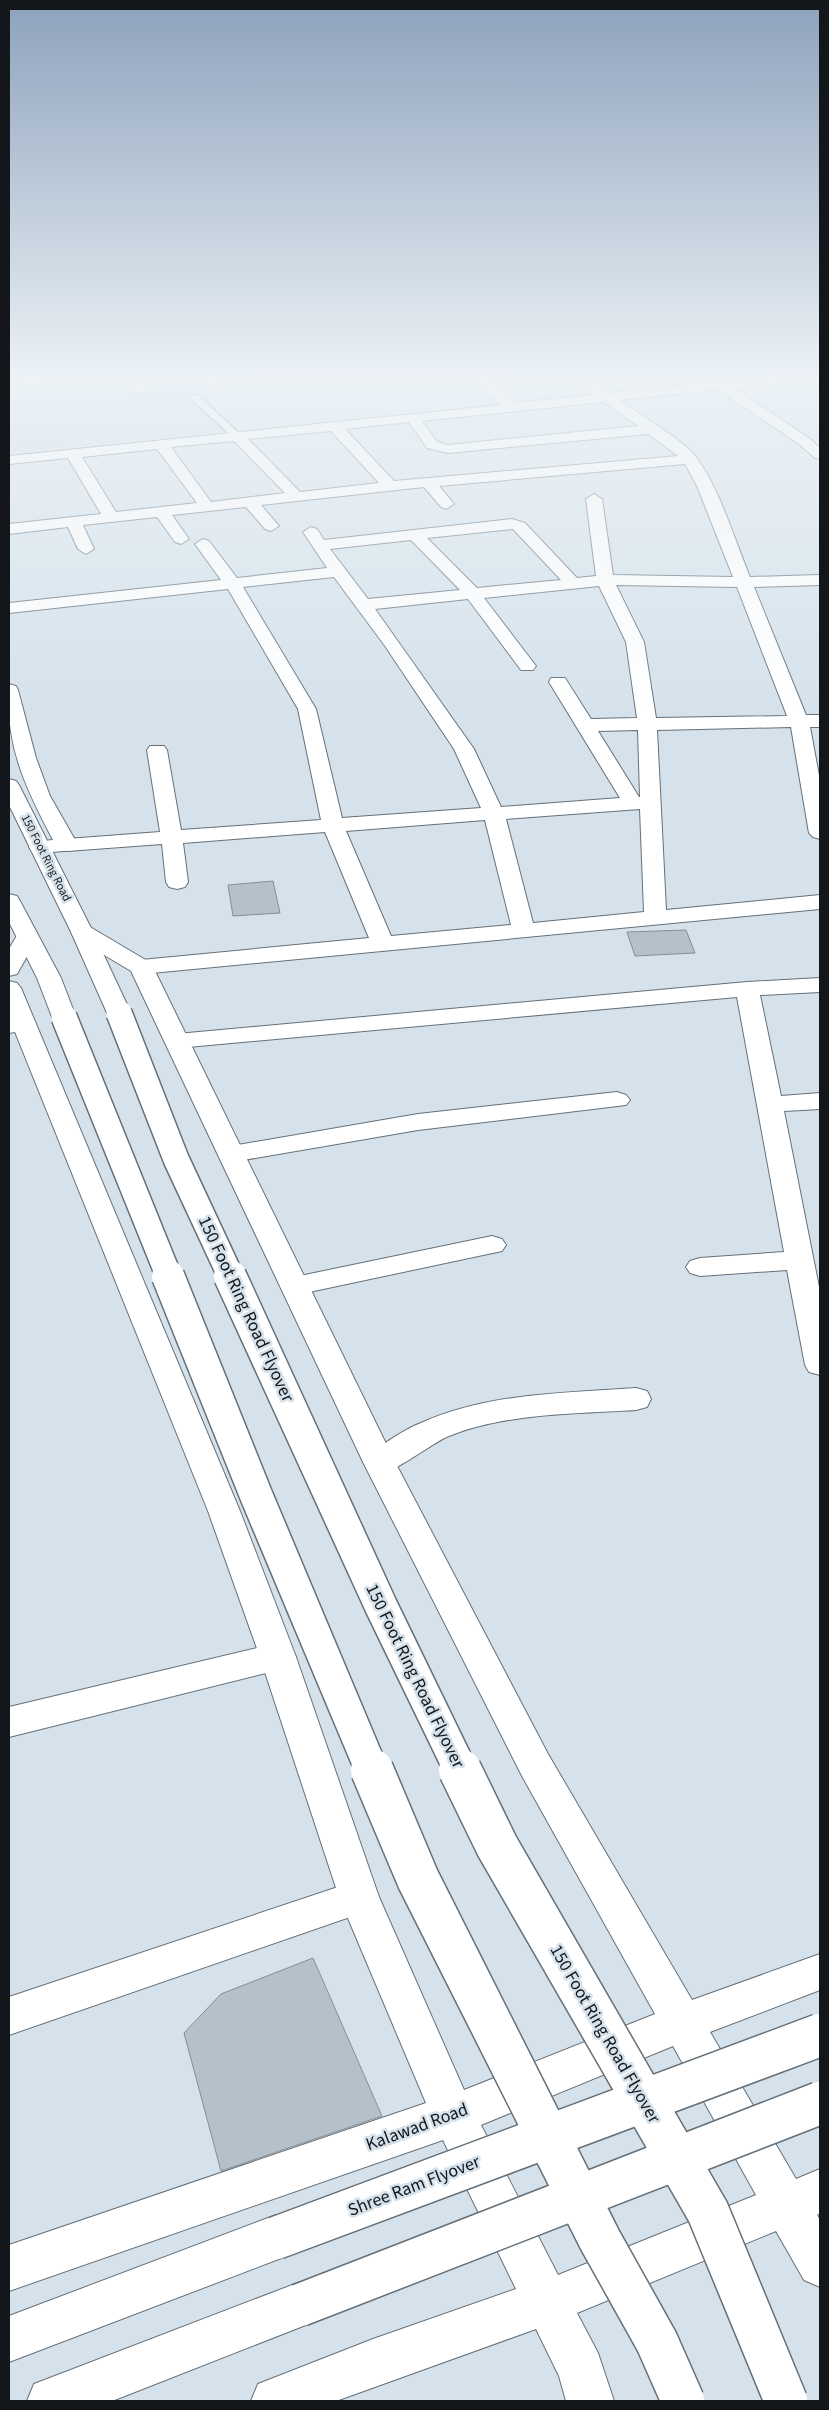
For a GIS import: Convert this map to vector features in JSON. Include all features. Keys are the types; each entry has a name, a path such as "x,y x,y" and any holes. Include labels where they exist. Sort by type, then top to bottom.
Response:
{"main road":[{"path":"93,488 111,518"},
{"path":"194,488 207,507"},
{"path":"289,488 297,497"},
{"path":"9,528 368,488"},
{"path":"433,488 465,528"},
{"path":"706,488 799,721 820,833"},
{"path":"337,492 352,505"},
{"path":"594,499 605,580 635,642 647,724 642,803 655,917"},
{"path":"250,502 272,526"},
{"path":"161,512 181,539"},
{"path":"74,522 86,548"},
{"path":"524,930 494,814 464,749 392,643 315,539 414,534 498,524 519,526 573,583"},
{"path":"414,534 473,594 527,666"},
{"path":"203,544 233,584 307,709 333,826 383,944"},
{"path":"9,608 338,572"},
{"path":"363,605 605,580 744,582 820,580"},
{"path":"558,682 585,726 642,803"},
{"path":"9,690 26,758 40,796 67,846"},
{"path":"585,726 820,721"},
{"path":"157,750 172,838 177,882"},
{"name":"150 Foot Ring Road","path":"9,784 82,932"},
{"path":"40,847 642,803"},
{"path":"141,967 820,902"},
{"path":"11,911 18,938 49,978 256,1495 418,1879 600,2240 658,2342 683,2401"},
{"path":"82,932 141,967 379,1462 535,1765 681,2023 804,2198 820,2264"},
{"name":"150 Foot Ring Road Flyover","path":"82,932 119,1013 176,1159 385,1615 497,1846 708,2212 786,2401"},
{"path":"9,969 18,938"},
{"path":"177,1041 820,985"},
{"path":"9,988 16,1025 224,1512 278,1657 359,1897 453,2115 581,2370 590,2401"},
{"path":"747,990 820,1365"},
{"path":"232,1154 418,1122 618,1100"},
{"path":"769,1104 820,1100"},
{"path":"295,1286 492,1245"},
{"path":"700,1267 801,1260"},
{"path":"379,1462 430,1431 464,1418 539,1405 636,1399"},
{"path":"9,1722 278,1657"},
{"path":"9,2016 359,1897"},
{"name":"Kalawad Road","path":"9,2268 453,2115 681,2023 820,1972"},
{"name":"Shree Ram Flyover","path":"9,2339 820,2035"},
{"path":"51,2401 820,2103"},
{"path":"275,2401 373,2363 548,2302 804,2198"}],"building":[{"path":"273,881 280,913 233,916 228,885"},
{"path":"686,930 695,953 635,956 627,932"},
{"path":"313,1958 382,2116 221,2171 184,2033 221,1994"}]}
